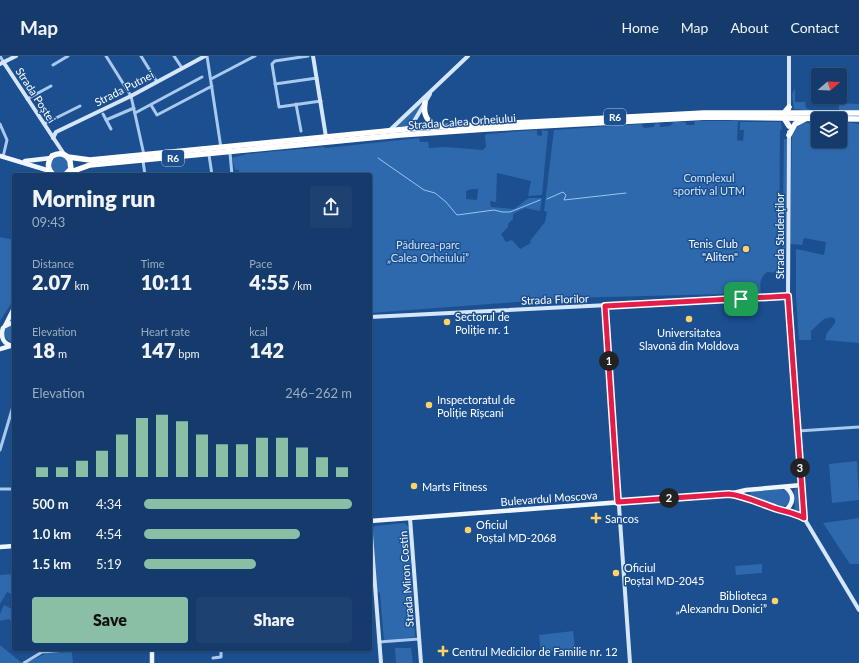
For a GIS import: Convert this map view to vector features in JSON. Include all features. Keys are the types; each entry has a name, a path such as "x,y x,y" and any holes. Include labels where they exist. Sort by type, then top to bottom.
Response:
{"highway":[{"path":"425,103 424,112 430,121 436,125 450,128"},
{"name":"Strada Calea Orheiului","path":"66,156 88,160 209,155 230,153 326,137 389,130 651,118 859,113"},
{"name":"Strada Calea Orheiului","path":"787,114 809,118 859,119"},
{"path":"787,114 789,126"},
{"path":"789,135 795,124 809,118"},
{"name":"Strada Calea Orheiului","path":"70,173 90,166 221,148 279,145 400,135 450,128"},
{"path":"52,173 48,164 53,156"},
{"name":"R6","path":"53,156 66,156 71,165 67,173"}],"main road":[{"path":"2,156 21,161 50,173"},
{"path":"21,161 53,156"},
{"path":"12,311 2,328 1,333 3,341 12,346"},
{"path":"2,328 12,323"},
{"path":"0,349 12,346"},
{"name":"Bulevardul Moscova","path":"372,521 729,494 750,490 802,485"},
{"path":"785,487 791,492 792,499 790,506 785,511"},
{"path":"748,498 747,494 750,490"},
{"name":"Bulevardul Moscova","path":"729,494 748,498 804,518"},
{"path":"0,547 12,546"},
{"path":"152,651 152,663"}],"street":[{"name":"Strada Poștei","path":"0,56 2,63 66,156"},
{"path":"2,63 16,56"},
{"path":"53,65 68,56"},
{"path":"106,56 131,96 143,158 144,173"},
{"path":"141,56 157,82"},
{"path":"174,56 182,68"},
{"path":"206,56 211,79 221,148"},
{"name":"Strada Putnei","path":"53,138 56,132 131,96 206,56"},
{"path":"211,79 255,56"},
{"path":"308,56 273,63 279,107 321,101"},
{"path":"313,56 326,137"},
{"path":"389,130 468,56"},
{"path":"787,114 789,56"},
{"path":"106,120 151,105 202,77"},
{"path":"275,84 317,78"},
{"path":"27,99 51,86"},
{"path":"151,105 157,115 212,86"},
{"path":"400,135 409,129 432,91"},
{"path":"296,104 301,131"},
{"path":"44,124 80,106"},
{"path":"104,114 111,129"},
{"path":"0,124 6,140 2,156"},
{"name":"Strada Studenților","path":"789,126 788,296 804,518 859,610"},
{"path":"53,156 57,144"},
{"path":"230,153 232,173"},
{"path":"209,155 212,173"},
{"name":"Strada Florilor","path":"372,317 788,296"},
{"path":"605,306 630,663"},
{"path":"0,450 12,410"},
{"path":"798,431 859,427"},
{"path":"0,489 12,489"},
{"name":"Strada Miron Costin","path":"410,518 421,663"},
{"path":"372,548 381,663"},
{"name":"Strada Miron Costin","path":"379,642 419,639"},
{"path":"24,663 39,652 45,651"},
{"path":"213,658 221,656 221,651"}],"green space":[{"path":"795,88 795,102 805,102 806,108 813,111 794,109 792,94"},
{"path":"428,96 409,126 396,127"},
{"path":"839,104 859,104 859,112 839,111"},
{"name":"Pădurea-parc „Calea Orheiului”","path":"695,121 738,121 737,140 743,141 744,130 740,130 740,122 781,122 779,273 767,272 764,275 760,286 761,293 570,298 372,313 372,173 239,173 238,169 235,170 232,158 247,154 323,147 326,148 419,138 420,142 428,142 429,148 446,147 483,150 486,147 485,135 487,134 537,130 537,135 542,136 542,130 548,131 542,195 528,196 531,181 497,173 496,202 490,201 491,207 514,209 529,198 542,198 540,211 525,208 513,214 513,219 501,234 506,242 512,240 520,249 531,243 530,241 545,222 547,212 544,211 554,130 641,124 644,128 653,127 656,123 660,124 660,127 670,126 674,122 686,122 686,125 694,125","holes":["478,189 477,200 466,199 466,191"]},
{"path":"847,122 859,124 859,343 825,340 827,333 835,323 835,319 832,317 824,319 811,331 811,340 799,340 796,296 796,249 824,255 826,242 804,238 802,245 790,244 792,134 796,125 811,123 811,148 847,148"},
{"path":"784,139 787,139 785,275 782,277"},
{"path":"60,156 68,162 68,168 63,173 57,173 54,171 51,165 54,159"},
{"path":"0,237 12,240 12,302 0,321"},
{"path":"12,326 12,341 5,337 5,330 7,327"},
{"path":"857,461 859,500 832,503 829,464"},
{"path":"796,488 800,490 802,510 798,513 795,510 794,490"},
{"path":"782,489 788,492 790,498 787,505 782,507 750,496 749,494 751,492"},
{"path":"859,518 859,564 850,564 823,523"},
{"path":"404,523 409,527 415,637 384,641 380,593 377,592 372,528 375,526"},
{"path":"762,564 762,573 736,575 735,566"},
{"path":"12,574 12,594 7,592 0,604 0,575"},
{"path":"4,605 12,609 12,622 9,619 0,621 0,614"},
{"path":"573,631 575,649 541,652 539,635"},
{"path":"0,645 22,663 0,663"},
{"path":"395,648 411,648 413,663 396,663"},
{"path":"72,652 73,663 26,663 47,653"}],"waterway":[{"path":"378,158 424,190 435,193 446,202 457,215 494,210 510,212 540,200"},
{"path":"547,199 563,192 566,195 564,200 626,193"}],"place":[{"name":"Tenis Club \"Aliten\"","path":"746,249"},
{"name":"Universitatea Slavonă din Moldova","path":"689,319"},
{"name":"Sectorul de Poliție nr. 1","path":"447,322"},
{"name":"Inspectoratul de Poliție Rîșcani","path":"429,405"},
{"name":"Marts Fitness","path":"414,486"},
{"name":"Sancos","path":"596,518"},
{"name":"Oficiul Poștal MD-2068","path":"468,530"},
{"name":"Oficiul Poștal MD-2045","path":"616,573"},
{"name":"Biblioteca „Alexandru Donici”","path":"775,601"},
{"name":"Centrul Medicilor de Familie nr. 12","path":"443,651"}],"route":[{"path":"788,296 804,518 789,511 776,509 741,496 729,494 618,502 605,306 741,299 788,296"}],"park label":[{"name":"Complexul sportiv al UTM","path":"709,183"}]}
